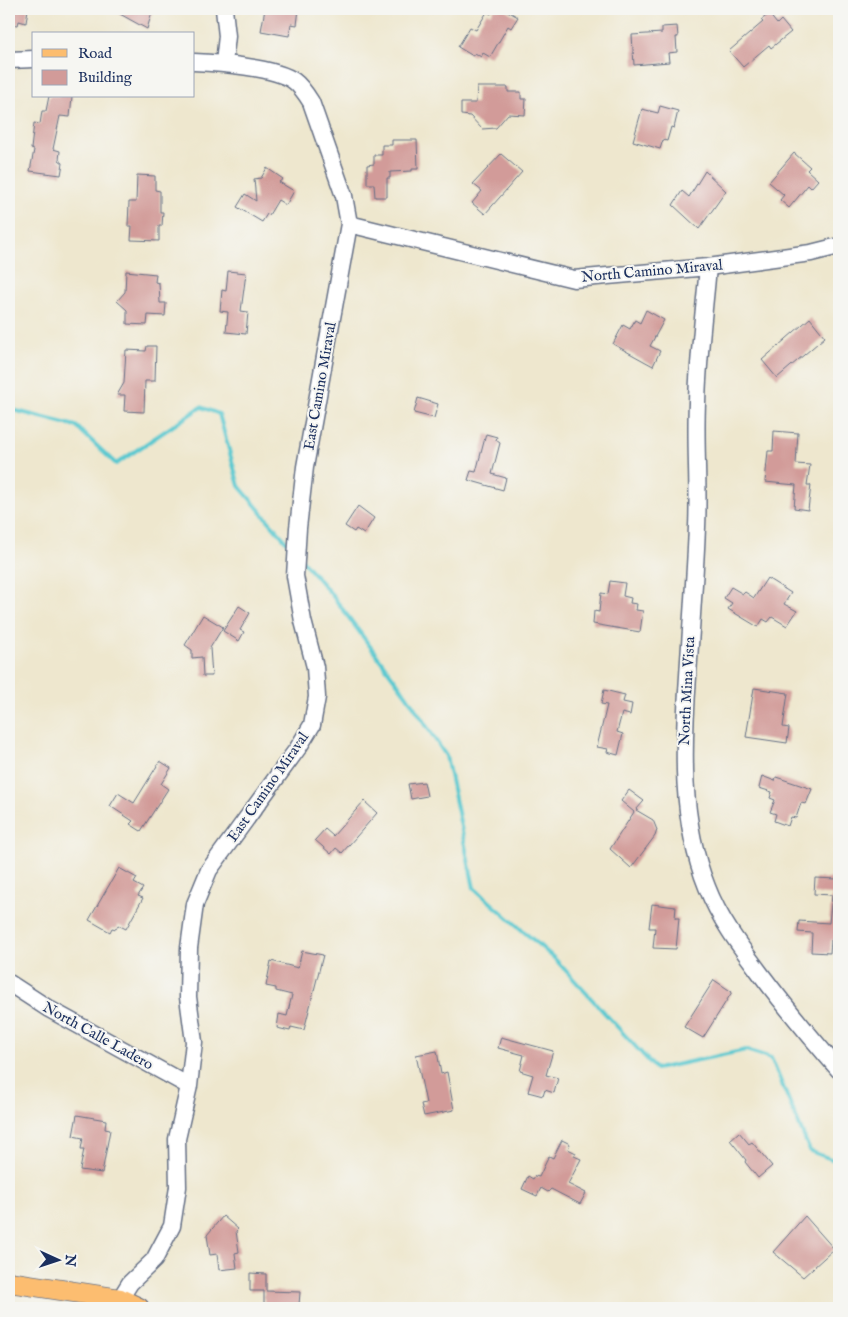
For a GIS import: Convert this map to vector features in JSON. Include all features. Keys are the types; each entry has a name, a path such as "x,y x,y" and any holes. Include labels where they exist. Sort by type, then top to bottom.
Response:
{"main road":[{"path":"9,1282 120,1299 139,1308"}],"street":[{"path":"224,9 227,36 224,63"},
{"path":"195,62 224,63 284,75 302,88 311,102 344,196 349,224"},
{"name":"North Camino Miraval","path":"349,224 574,279 708,267 811,253 839,246"},
{"name":"East Camino Miraval","path":"120,1299 130,1283 154,1260 172,1226 178,1187 177,1139 189,1086 194,1042 188,997 189,948 195,904 210,870 298,748 312,725 317,697 315,667 303,621 295,576 298,528 305,467 349,224"},
{"name":"North Mina Vista","path":"708,267 698,374 697,528 685,717 684,768 689,817 699,866 721,917 737,943 779,998 839,1070"},
{"name":"North Calle Ladero","path":"9,983 49,1009 189,1086"}],"building":[{"path":"9,9 28,9 26,23 19,21 18,25 9,24"},
{"path":"111,9 153,9 147,29"},
{"path":"265,9 299,9 297,25 291,24 289,36 261,31"},
{"path":"494,9 504,9 518,17 511,28 508,26 490,57 483,53 481,57 475,53 473,56 458,47 470,27 476,30 487,12 491,14"},
{"path":"769,14 777,24 781,20 791,32 771,48 769,45 743,67 729,51 763,22 761,20"},
{"path":"677,26 677,52 668,53 669,62 634,65 632,35 662,33 662,27"},
{"path":"477,87 508,87 508,92 521,92 521,99 526,99 525,115 508,114 496,128 482,129 470,116 461,115 461,103 476,103"},
{"path":"49,98 72,98 70,117 60,116 53,149 60,151 59,160 63,163 61,175 30,171 34,150 31,149 34,123 40,124 42,111 46,111"},
{"path":"660,106 678,111 674,128 671,127 667,141 663,140 660,149 633,141 642,109 658,113"},
{"path":"392,140 417,140 418,169 390,172 390,178 387,178 387,197 375,197 374,184 367,184 367,165 374,164 374,155 382,155 382,145 392,145"},
{"path":"794,153 810,167 807,170 818,180 811,188 808,185 789,208 780,200 784,195 769,182"},
{"path":"501,154 522,172 485,214 472,203 482,191 473,184"},
{"path":"267,168 283,179 279,182 294,191 286,205 278,200 269,215 267,214 262,222 237,207 245,194 256,201 254,179 261,178"},
{"path":"705,171 726,191 699,229 673,205 682,191 689,197"},
{"path":"137,175 155,176 155,190 160,191 160,212 163,212 162,226 159,226 159,241 131,240 132,226 128,226 129,202 136,202"},
{"path":"126,271 156,274 155,282 159,283 160,303 166,303 165,316 148,315 147,325 127,324 127,310 117,301 125,292"},
{"path":"228,271 246,273 241,311 248,312 246,334 226,332 228,312 220,311 222,290 226,291"},
{"path":"646,310 664,320 650,346 660,351 653,366 613,344 623,325 630,329 635,320 640,323"},
{"path":"810,318 825,337 777,378 762,360"},
{"path":"147,346 156,346 155,381 145,381 144,412 124,411 125,395 117,395 124,383 126,350 146,351"},
{"path":"418,398 438,404 434,418 414,413"},
{"path":"774,431 798,433 796,464 810,465 807,485 811,485 808,510 794,508 796,485 765,482 768,451 773,451"},
{"path":"486,434 497,437 496,440 500,443 492,474 506,478 503,490 468,480 471,471 476,472"},
{"path":"358,506 374,518 364,534 356,529 354,532 345,526"},
{"path":"767,578 791,593 784,604 797,611 787,626 772,617 768,622 763,619 758,627 728,609 732,603 724,598 731,587 743,594 745,592 754,598"},
{"path":"610,581 625,583 623,596 631,598 630,603 637,604 636,610 643,611 640,632 593,624 594,611 599,612 601,593 608,594"},
{"path":"239,606 250,613 240,630 244,632 239,641 223,631"},
{"path":"203,615 223,627 210,648 212,676 203,676 202,657 192,658 192,650 185,645"},
{"path":"754,688 788,693 783,727 789,728 787,743 746,737"},
{"path":"604,690 625,695 623,702 632,704 630,715 622,713 617,732 623,734 618,755 607,752 608,749 597,747 607,705 601,704"},
{"path":"160,761 171,768 161,784 168,789 141,831 130,824 133,821 110,806 118,793 134,803"},
{"path":"762,776 775,781 776,777 812,789 806,804 801,803 796,818 791,817 788,826 774,821 776,814 770,812 775,800 770,798 772,792 759,788"},
{"path":"424,782 427,796 411,799 408,784"},
{"path":"629,790 644,801 636,810 653,820 657,830 655,836 631,868 610,849 634,812 621,801"},
{"path":"364,801 377,813 342,853 336,848 331,854 315,840 325,829 333,836"},
{"path":"119,868 137,878 134,883 143,888 138,896 143,898 126,929 118,925 116,929 112,928 110,932 89,920"},
{"path":"815,878 837,879 837,886 839,886 839,941 831,940 830,953 811,952 812,933 798,932 799,921 829,923 832,895 814,894"},
{"path":"652,904 676,907 675,918 679,918 676,949 653,948 655,928 649,928"},
{"path":"302,951 323,955 304,1030 291,1027 290,1031 277,1028 279,1014 287,1016 292,995 266,986 271,961 298,968"},
{"path":"714,980 732,992 703,1038 684,1027"},
{"path":"501,1037 553,1051 546,1075 558,1078 554,1093 545,1090 543,1096 528,1092 533,1075 520,1071 524,1055 498,1048"},
{"path":"437,1051 441,1074 447,1072 454,1110 424,1116 421,1104 426,1103 416,1055"},
{"path":"77,1115 106,1120 105,1129 110,1130 102,1173 80,1170 84,1149 81,1149 83,1138 73,1136"},
{"path":"739,1132 749,1144 752,1142 772,1166 758,1178 730,1140"},
{"path":"562,1140 570,1144 568,1149 576,1153 574,1156 581,1159 568,1184 586,1193 580,1204 551,1189 548,1192 541,1188 537,1196 522,1189 528,1176 533,1179 535,1176 539,1177 549,1156 553,1158"},
{"path":"223,1216 238,1229 236,1231 239,1252 235,1253 237,1268 219,1270 217,1254 210,1255 207,1235"},
{"path":"805,1216 834,1249 803,1277 773,1252"},
{"path":"250,1273 266,1274 266,1291 300,1292 299,1305 288,1305 288,1308 267,1308 264,1306 264,1291 250,1291"}],"waterway":[{"path":"9,409 76,426 116,464 201,407 219,414 239,486 291,547"},
{"path":"302,560 332,595 407,696 446,756 474,888 555,959 656,1069 746,1050 771,1058 810,1151 839,1162"}]}
